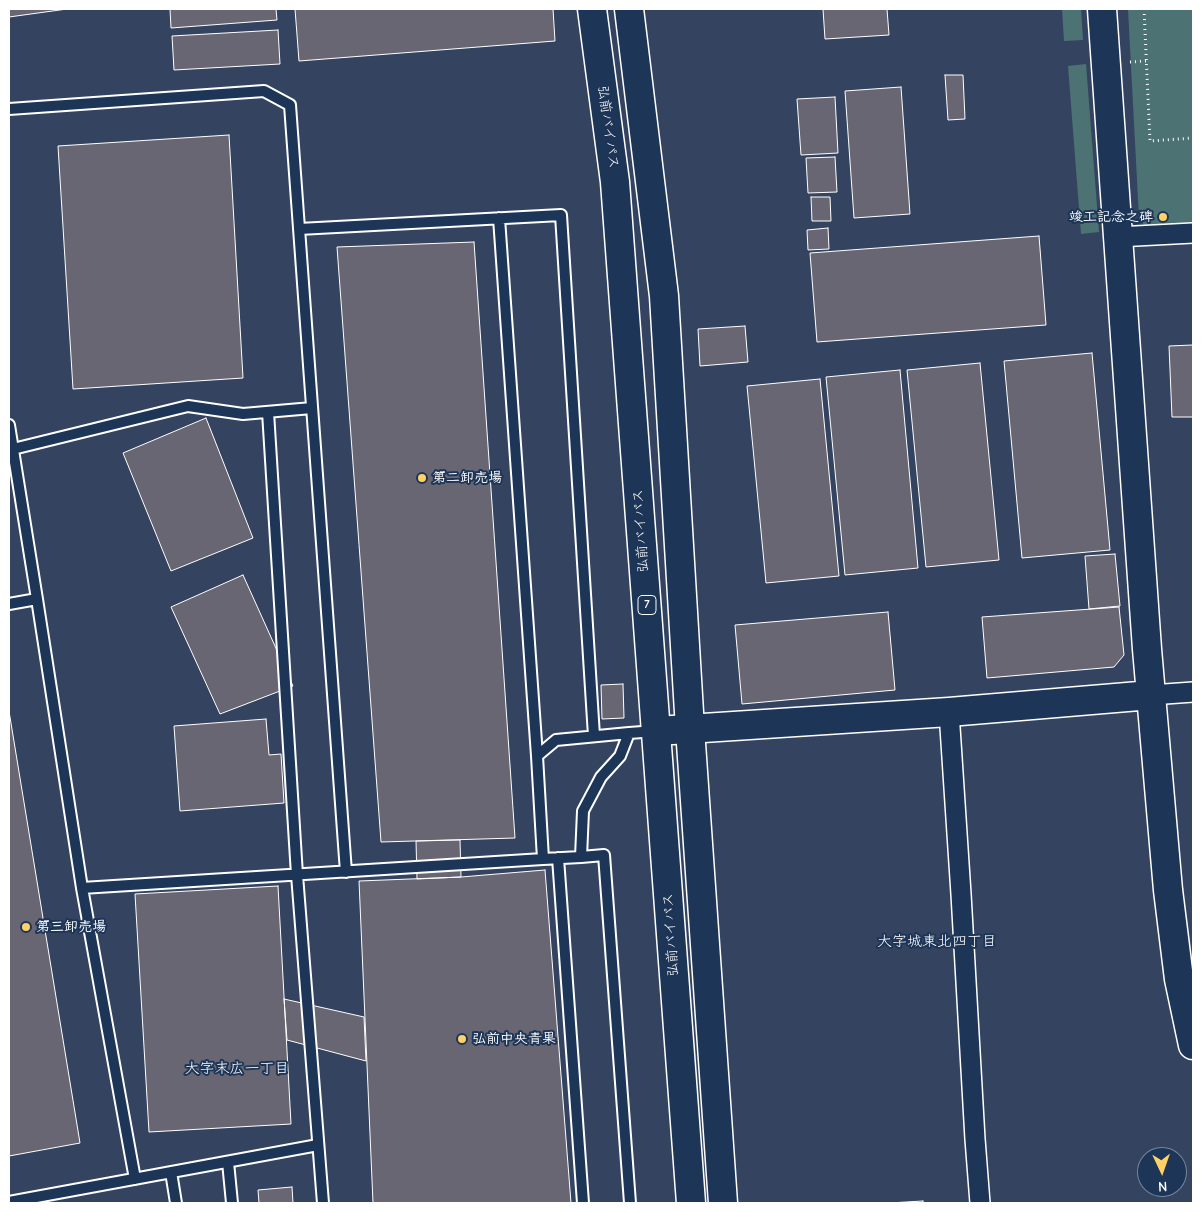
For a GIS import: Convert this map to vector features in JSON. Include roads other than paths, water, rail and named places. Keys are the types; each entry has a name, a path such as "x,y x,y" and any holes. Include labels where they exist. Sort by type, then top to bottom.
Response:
{"main road":[{"name":"弘前バイパス","path":"592,9 615,182 691,1203"},
{"path":"630,9 664,296 690,729 723,1203"},
{"path":"1102,9 1151,695 1168,890 1179,979 1193,1045"},
{"path":"657,731 949,712 1151,695"}],"street":[{"path":"1117,237 1193,233"},
{"path":"1151,695 1193,692"},
{"path":"949,712 980,1203"}],"lane":[{"path":"9,109 264,91 290,105 346,872"},
{"path":"299,230 561,215 594,736"},
{"path":"499,218 543,859"},
{"path":"13,449 188,406 243,414 312,408"},
{"path":"268,412 297,874 323,1203"},
{"path":"9,425 82,888 135,1179"},
{"path":"9,604 37,599"},
{"path":"537,756 556,740 657,731"},
{"path":"581,857 583,811 601,777 620,756 629,733"},
{"path":"82,888 604,855 630,1203"},
{"path":"558,858 583,1203"},
{"path":"9,1202 318,1145"},
{"path":"228,1162 232,1203"},
{"path":"171,1172 176,1203"}],"place":[{"name":"竣工記念之碑","path":"1163,217"},
{"name":"第二卸売場","path":"422,478"},
{"name":"第三卸売場","path":"26,927"},
{"name":"弘前中央青果","path":"462,1039"}],"district":[{"name":"大字城東北四丁目","path":"937,942"},
{"name":"大字末広一丁目","path":"237,1069"}]}
